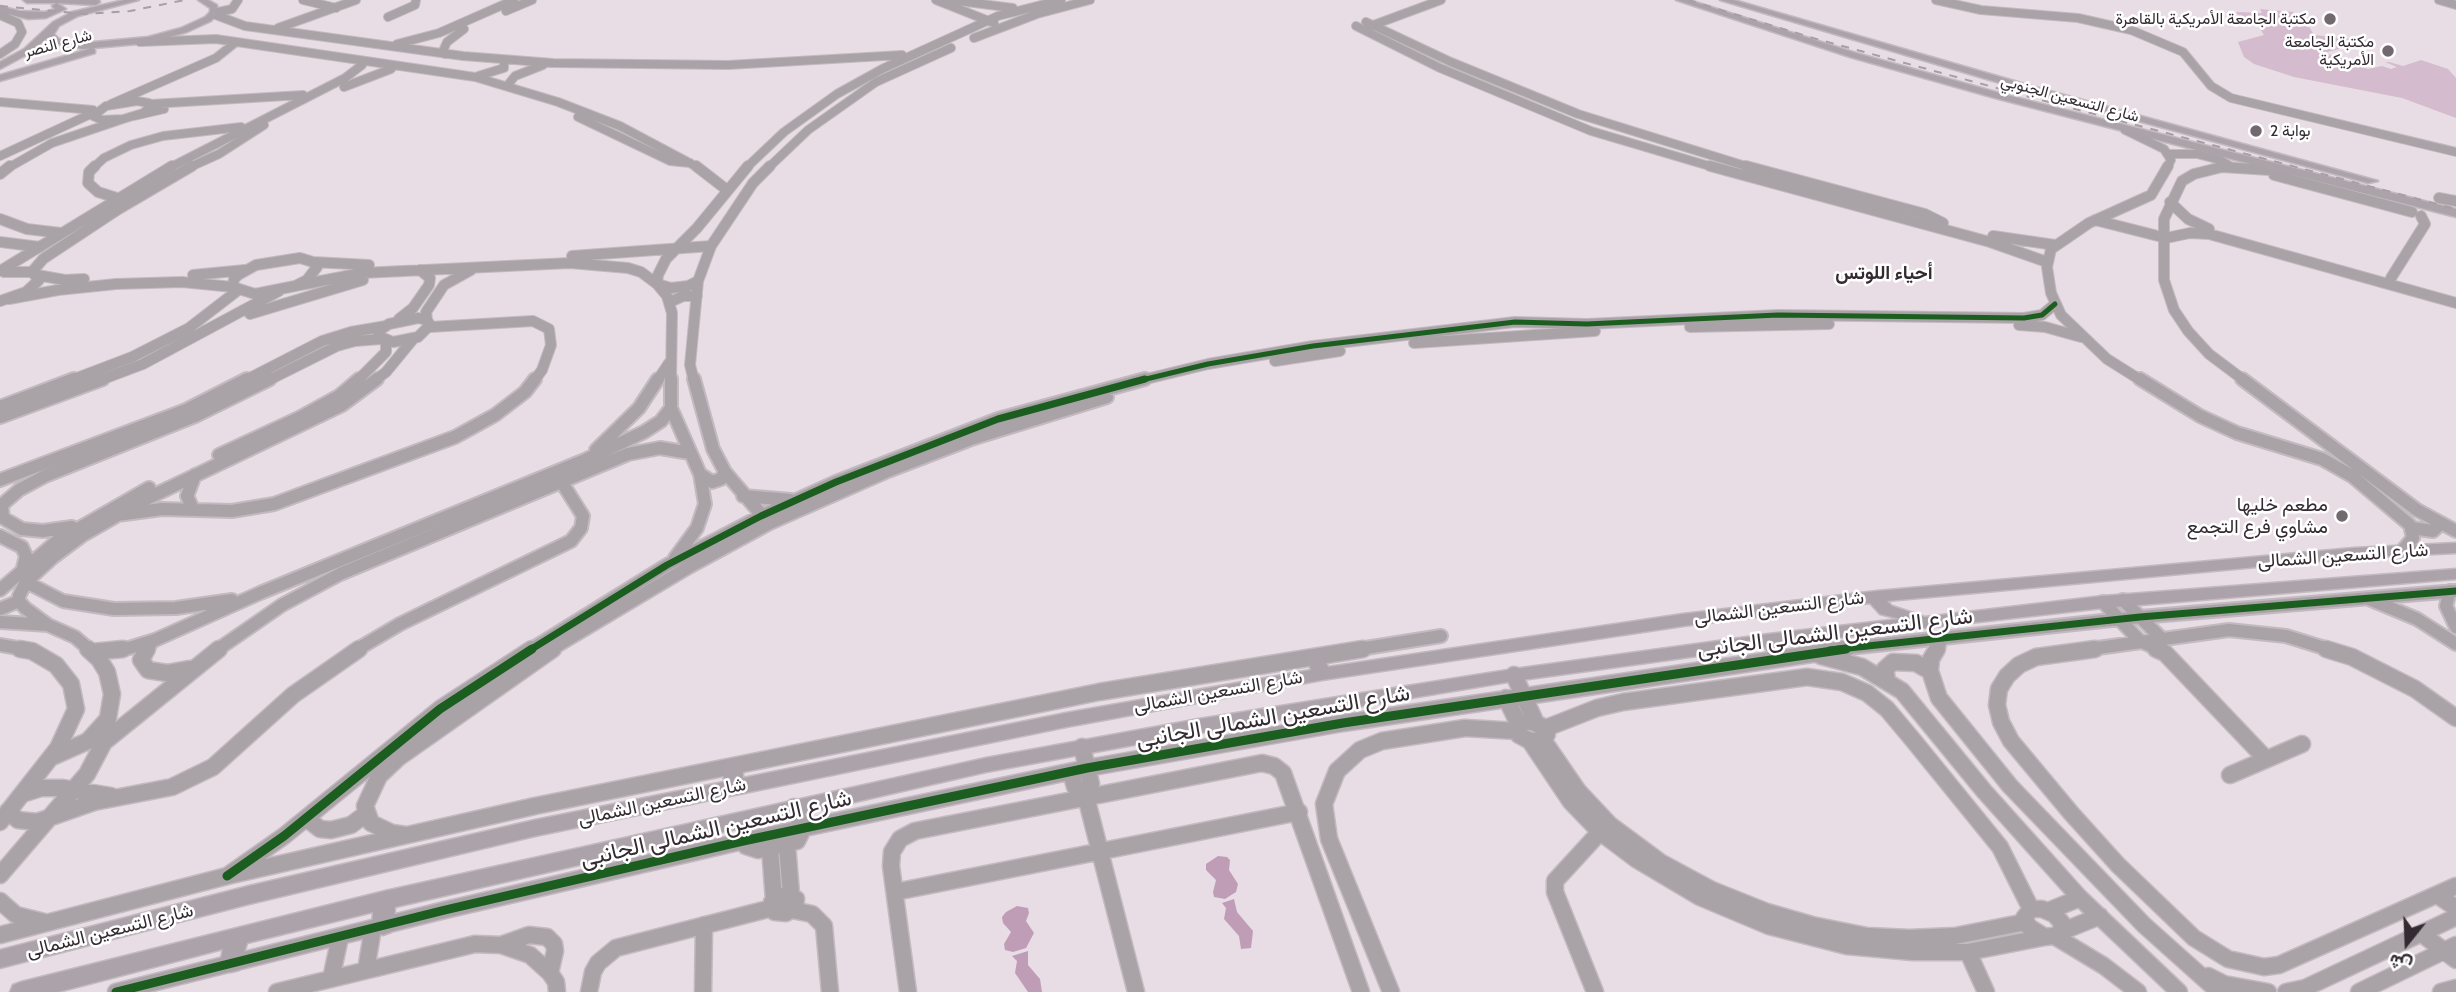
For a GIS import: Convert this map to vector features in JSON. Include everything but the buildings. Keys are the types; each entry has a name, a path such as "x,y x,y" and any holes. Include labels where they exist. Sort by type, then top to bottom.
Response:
{"main road":[{"path":"27,0 131,1"},
{"path":"21,13 51,29 49,35 56,41 72,45 127,43 184,30 215,8 202,0"},
{"name":"شارع التسعين الجنوبي","path":"1680,0 1853,55 1999,96 2293,172 2420,211 2456,213"},
{"name":"شارع التسعين الجنوبي","path":"1724,0 2031,89 2456,202"},
{"name":"شارع النصر","path":"0,66 36,45 51,29 84,11 131,1"},
{"path":"0,9 46,15 62,9 47,2"},
{"name":"شارع النصر","path":"0,80 45,56 127,43"},
{"path":"15,58 45,56"},
{"path":"1999,96 2029,102 2044,99 2043,95 2031,89"},
{"path":"2077,117 2065,111 2063,106 2073,104 2105,109"},
{"name":"شارع التسعين الشمالى","path":"0,959 426,853 979,737 1322,674 1683,620 1877,596 2456,548"},
{"name":"شارع التسعين الشمالى","path":"21,992 385,900 794,807 1082,747 1514,675 1769,640 1939,630 2103,602 2121,610 2454,585"},
{"path":"1877,596 1877,601 1886,610 1939,630"},
{"path":"1769,640 1782,657"},
{"path":"1315,656 1322,674"},
{"path":"1066,720 1060,727 1059,734 1063,741 1071,746 1082,747"},
{"path":"979,737 987,739 996,748 995,754 986,765"},
{"path":"733,766 734,787"},
{"path":"378,927 385,900"},
{"path":"231,963 237,936"}],"street":[{"path":"215,8 232,9 238,0"},
{"path":"303,0 336,8"},
{"path":"270,30 356,0"},
{"path":"294,33 307,23 367,0"},
{"path":"388,17 415,5 416,0"},
{"path":"383,45 422,38 514,0"},
{"path":"445,54 443,51 447,42 465,29 531,0"},
{"path":"936,0 991,26"},
{"path":"951,0 974,5 1039,10 1037,14"},
{"path":"766,519 743,496 725,472 713,449 690,365 698,281 711,246 753,183 777,158 837,107 876,82 1026,8 1062,0"},
{"path":"657,284 661,267 749,165 796,123 852,85 916,53 980,26 1011,23 1090,0"},
{"path":"1365,26 1428,0"},
{"path":"1365,26 1441,0"},
{"path":"1936,0 1980,10 2078,18 2131,30 2183,52 2211,86 2231,98 2379,136 2456,152"},
{"path":"2439,0 2456,5"},
{"path":"1044,4 1055,9"},
{"path":"215,8 245,26"},
{"path":"0,15 21,27 18,40 0,54"},
{"path":"228,27 245,26 445,54 553,64 728,65 864,59 916,53"},
{"path":"1365,26 1444,67 1598,133 1786,189 1990,242 2046,262"},
{"path":"1365,26 1578,114 1769,174 1925,215 1944,223"},
{"path":"127,43 216,35 236,54 153,89 145,95 149,109 134,116"},
{"path":"422,38 432,43 447,42"},
{"path":"3,40 18,40"},
{"path":"231,47 290,55 376,73"},
{"path":"0,156 231,47 300,50 473,81 578,117 670,161 691,163"},
{"path":"290,55 300,50"},
{"path":"244,52 260,51"},
{"path":"473,81 499,71 506,65 504,60"},
{"path":"508,86 511,79 520,73 553,64"},
{"path":"1444,67 1550,107 1689,154 1944,223 2021,242 2055,245"},
{"path":"0,272 117,198 213,143 359,68 391,69 473,81 486,80 599,116 691,163 727,190"},
{"path":"35,273 43,259 175,174 200,164 274,120 376,73 391,69"},
{"path":"111,104 314,93"},
{"path":"96,111 93,116 98,119 123,118 225,101 267,100 287,105"},
{"path":"0,102 96,111"},
{"path":"0,174 16,162 52,144 123,118"},
{"path":"117,198 98,192 88,184 89,172 104,158 131,145 163,136 214,128 245,127"},
{"path":"2125,130 2153,142 2170,154 2197,154 2220,160 2230,166"},
{"path":"213,143 228,141 231,146"},
{"path":"2170,154 2171,160 2154,192 2095,220 2055,245 2046,262 2055,304 2081,337 2125,371 2207,420 2338,467 2403,517 2412,528 2413,538 2403,551"},
{"path":"178,163 200,164"},
{"path":"2293,172 2230,166 2207,170 2182,181 2164,219 2164,280 2169,299 2180,320 2209,354 2417,510 2456,531"},
{"path":"2252,172 2420,211 2426,222 2391,278"},
{"path":"2170,202 2193,227 2357,272 2456,303"},
{"path":"0,219 27,229 62,233"},
{"path":"2095,220 2164,237 2193,227"},
{"path":"697,228 699,237 704,238 713,236 725,226"},
{"path":"0,242 40,247"},
{"path":"4,301 58,290 163,282 209,283 255,294 339,276 478,267 711,246"},
{"path":"0,272 35,273 65,280 219,273 244,270 282,259 300,258 346,266 572,259 641,272 657,284 670,302 671,408 700,474 704,493 702,516 690,541 667,565"},
{"path":"295,286 315,273 317,267 313,262"},
{"path":"339,276 339,270 346,266"},
{"path":"428,324 426,312 444,285 478,267"},
{"path":"0,407 132,357 189,328 227,301 235,289 234,279 244,270"},
{"path":"384,344 378,334 413,309 429,285 430,278 420,270"},
{"path":"208,331 304,296 406,271"},
{"path":"2357,272 2456,295"},
{"path":"4,301 37,284 39,281 35,273"},
{"path":"209,283 219,277 219,273"},
{"path":"58,290 65,280"},
{"path":"657,284 678,288 698,281"},
{"path":"0,417 109,378 208,331 279,291"},
{"path":"670,302 683,296 697,296"},
{"path":"227,301 244,302 252,306"},
{"path":"1558,328 1779,315 2024,318 2042,315 2055,304"},
{"path":"0,480 186,410 323,341 351,332 414,318 428,324 533,321 549,329 551,345 542,370 525,392 495,415 455,437 285,501 242,510 162,509 117,515"},
{"path":"406,835 380,829 371,823 365,806 367,796 388,767 546,646 667,565 766,519 974,438 1109,396 1229,368 1500,331 1534,321 1558,328 1907,323 2034,326 2081,337"},
{"path":"0,590 117,515 342,405 386,372 428,324"},
{"path":"227,876 266,850 440,709 546,646 689,567 798,499 963,431 1091,392 1208,364 1313,346 1500,331"},
{"path":"25,575 45,549 82,525 162,482 326,403 362,378 384,344 414,338"},
{"path":"82,525 43,531 22,529 7,523 3,518 2,503 45,476 194,416 337,346 355,341 384,344 404,350"},
{"path":"584,460 639,408 670,359"},
{"path":"92,652 129,648 155,639 584,460 638,436 656,425 671,408"},
{"path":"104,742 191,668 264,617 340,574 651,445 653,440 647,436 638,436"},
{"path":"643,450 668,449 691,453"},
{"path":"700,474 712,482 721,479 725,472"},
{"path":"192,509 187,491 195,475"},
{"path":"0,645 23,648 41,655 62,670 71,684 75,700 74,718 65,737 4,817 24,821 51,818 115,797 158,791 200,775 224,759 307,684 368,642 400,624 563,547 577,535 583,516 561,481"},
{"path":"743,496 769,500 798,499"},
{"path":"2412,528 2433,531 2440,524"},
{"path":"0,537 22,547 26,556 19,601"},
{"path":"25,575 43,593 63,601 114,610 193,607 260,593"},
{"path":"2454,585 2446,606 2454,637"},
{"name":"شارع التسعين الشمالى الجانبى","path":"116,992 743,841 1087,768 1343,723 1782,657 1939,630 2121,610 2140,617 2362,597 2454,585"},
{"path":"2362,597 2454,637"},
{"path":"0,609 19,601"},
{"path":"0,875 12,858 76,790 104,742 110,717 111,683 99,659 68,633 31,614 19,601"},
{"path":"2121,610 2140,641"},
{"path":"2140,617 2266,760"},
{"path":"0,622 48,625"},
{"path":"1939,630 1930,671 1933,684 1947,708 2010,786 2092,873 2144,925 2219,992"},
{"path":"2452,710 2385,671 2341,653 2286,636 2229,630 2163,645 2140,641 2036,657 2019,665 2007,676 1999,689 1997,705 2001,722 2011,741 2118,865 2194,938 2228,959 2264,967 2279,965 2456,886"},
{"path":"0,935 227,876 733,766 1099,692 1441,636"},
{"path":"155,639 147,646 141,660 148,670 167,673 191,668"},
{"path":"1807,653 1862,667 1887,680 1914,703 1984,791 2075,892 2179,992"},
{"path":"1887,680 1885,669 1893,662 1908,661 1930,671"},
{"path":"1514,675 1524,695 1532,731 1547,770 1571,802 1600,832 1636,859 1700,897 1769,926 1846,946 1913,952 1968,952 2055,935 2100,916"},
{"path":"1391,992 1329,839 1324,804 1337,771 1360,750 1382,741 1465,728 1532,731 1597,708 1623,702 1807,677 1842,682 1867,693 1887,709 2000,847 2035,914 2033,931 2055,935 2104,966 2138,992"},
{"path":"1506,698 1578,791 1610,825 1660,862 1712,890 1767,912 1812,925 1867,936 1955,936 2035,914 2075,892"},
{"path":"51,757 88,741 110,717"},
{"path":"2230,775 2302,744"},
{"path":"1082,747 1091,784 1086,797"},
{"path":"908,992 891,866 892,852 900,839 915,831 1262,763 1274,766 1283,773 1299,812 1360,992"},
{"path":"1071,772 1075,787 1086,797 1136,992"},
{"path":"21,794 41,788 76,790 115,797"},
{"path":"743,841 751,849 770,848 787,845 801,837 803,829 794,807"},
{"path":"895,892 1299,812"},
{"path":"306,818 316,827 331,831 351,825 367,813"},
{"path":"1595,992 1555,892 1555,881 1600,832"},
{"path":"782,903 787,845"},
{"path":"770,848 782,903"},
{"path":"2075,892 2076,876 2092,873"},
{"path":"2437,894 2456,908"},
{"path":"0,902 16,915 48,923"},
{"path":"589,992 593,972 598,963 616,948 782,903 811,914 824,926 830,992"},
{"path":"2035,914 2059,918 2055,935"},
{"path":"2286,992 2305,988 2456,917"},
{"path":"703,992 704,925"},
{"path":"2119,934 2139,937 2145,930 2144,925"},
{"path":"366,970 378,927"},
{"path":"2359,992 2453,949 2430,931"},
{"path":"331,979 340,937"},
{"path":"277,992 462,945 501,945 530,955 550,973 556,982 557,992"},
{"path":"1968,952 1986,992"},
{"path":"2195,971 2224,984 2268,992"},
{"path":"139,992 157,981"},
{"path":"2441,992 2456,988"}],"shaded area":[{"path":"2260,9 2293,12 2299,20 2305,20 2314,35 2369,41 2324,53 2364,64 2360,66 2368,69 2397,67 2385,62 2403,66 2421,60 2448,69 2456,78 2456,118 2402,98 2294,77 2254,64 2244,57 2238,42 2264,35 2259,27 2240,18 2236,12 2262,13"},
{"path":"1218,856 1230,860 1229,870 1238,884 1236,892 1225,899 1214,897 1216,880 1206,870 1206,864"},
{"path":"1234,899 1237,912 1253,931 1251,948 1241,949 1239,936 1224,919 1226,908 1222,903"},
{"path":"1017,906 1028,908 1026,921 1034,933 1026,948 1013,952 1005,950 1004,944 1011,932 1003,923 1002,917"},
{"path":"1028,951 1028,965 1040,979 1042,992 1028,992 1015,973 1017,961 1012,956"}],"railway":[{"path":"0,6 85,14 130,11 185,0"},
{"path":"1688,0 1813,38 2037,99 2456,209"}],"cycle path":[{"path":"227,876 284,836 440,709 667,565 761,516 836,482 998,419 1091,392 1208,364 1313,346 1515,322 1587,324 1778,315 2024,318 2042,315 2055,304"},
{"path":"116,992 445,910 743,841 1087,768 1343,723 1806,653 2140,617 2456,591"}],"place":[{"name":"مكتبة الجامعة الأمريكية بالقاهرة","path":"2330,19"},
{"name":"مكتبة الجامعة الأمريكية","path":"2388,51"},
{"name":"بوابة 2","path":"2256,131"},
{"name":"مطعم خليها مشاوي فرع التجمع","path":"2342,516"}],"district":[{"name":"أحياء اللوتس","path":"1884,273"}]}
